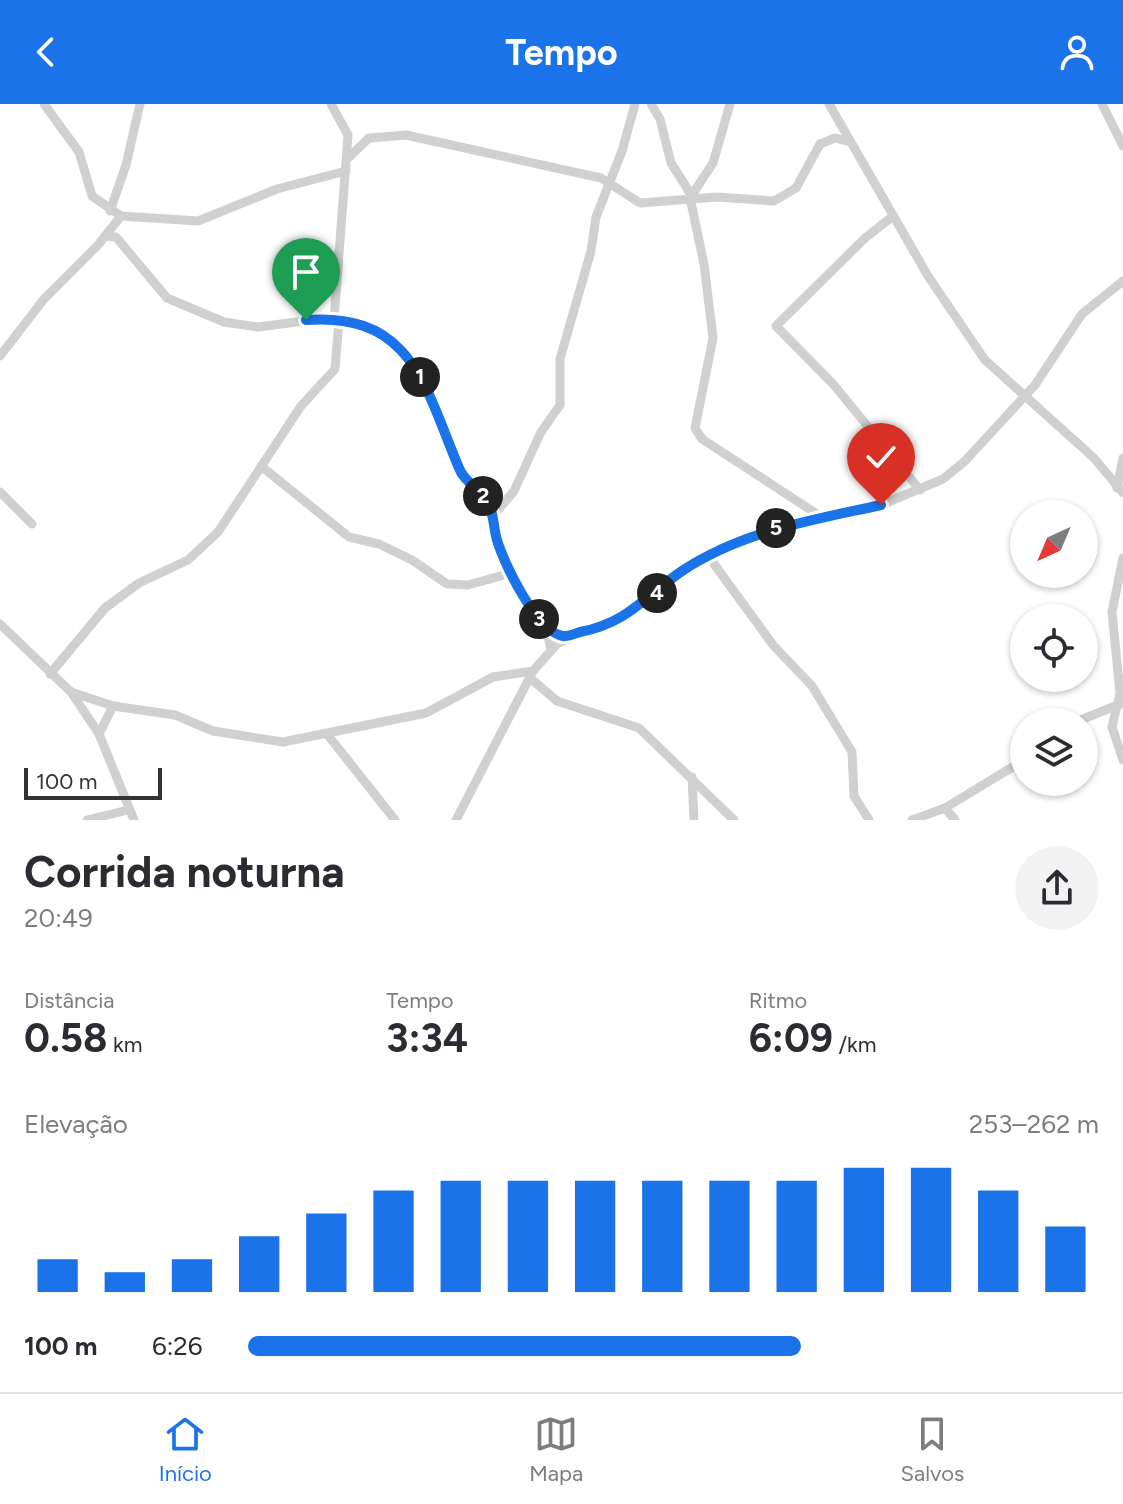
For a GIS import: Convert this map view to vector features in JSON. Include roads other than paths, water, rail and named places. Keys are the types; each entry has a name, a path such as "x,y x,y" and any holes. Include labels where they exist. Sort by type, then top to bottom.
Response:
{"street":[{"path":"44,104 79,152 92,196 121,216 207,220 277,189 346,171"},
{"path":"110,211 126,165 140,104"},
{"path":"331,104 348,135 334,307 334,320 339,320"},
{"path":"493,516 514,491 541,432 560,405 560,359 591,251 596,217 635,104"},
{"path":"651,104 660,119 671,163 691,197 704,264 713,338 695,428 702,439 823,518"},
{"path":"691,197 713,163 730,104"},
{"path":"829,104 893,216 985,360 1094,458 1120,490"},
{"path":"1102,104 1123,146"},
{"path":"347,159 362,141 380,135 406,135 539,162 610,183 620,194 640,203 691,197 774,201 784,198 802,180 820,144 835,138 842,127"},
{"path":"348,135 362,141"},
{"path":"835,138 850,142"},
{"path":"0,356 62,278 111,236 121,216"},
{"path":"893,216 853,249 776,326 833,384 920,490"},
{"path":"111,236 167,298 224,322 258,327 306,320 351,321 389,336 408,360 447,430 461,473 487,499 501,552 547,631 551,650"},
{"path":"456,820 532,674 565,637 595,629 638,608 683,570 760,533 881,505 920,490 965,461 1024,397 1056,356 1082,314 1123,281"},
{"path":"334,307 351,321"},
{"path":"50,674 113,602 206,546 235,511 301,406 335,369 339,320"},
{"path":"1120,490 1123,458"},
{"path":"261,466 349,537 379,544 412,560 447,584 468,585 511,573"},
{"path":"0,492 32,524"},
{"path":"709,557 773,645 812,686 852,752 854,796 869,820"},
{"path":"1123,558 1112,612 1120,693 1120,704 1112,727 1123,760"},
{"path":"0,624 71,692 99,734 134,820"},
{"path":"547,631 565,637"},
{"path":"71,692 113,706 175,715 213,731 283,742 426,713 485,680 507,673 532,674 557,701 639,728 734,820"},
{"path":"1098,713 1120,704"},
{"path":"99,734 113,706"},
{"path":"327,734 395,820"},
{"path":"912,820 945,808 1010,769"},
{"path":"692,777 694,820"},
{"path":"945,808 955,820"},
{"path":"87,820 128,810"}]}
